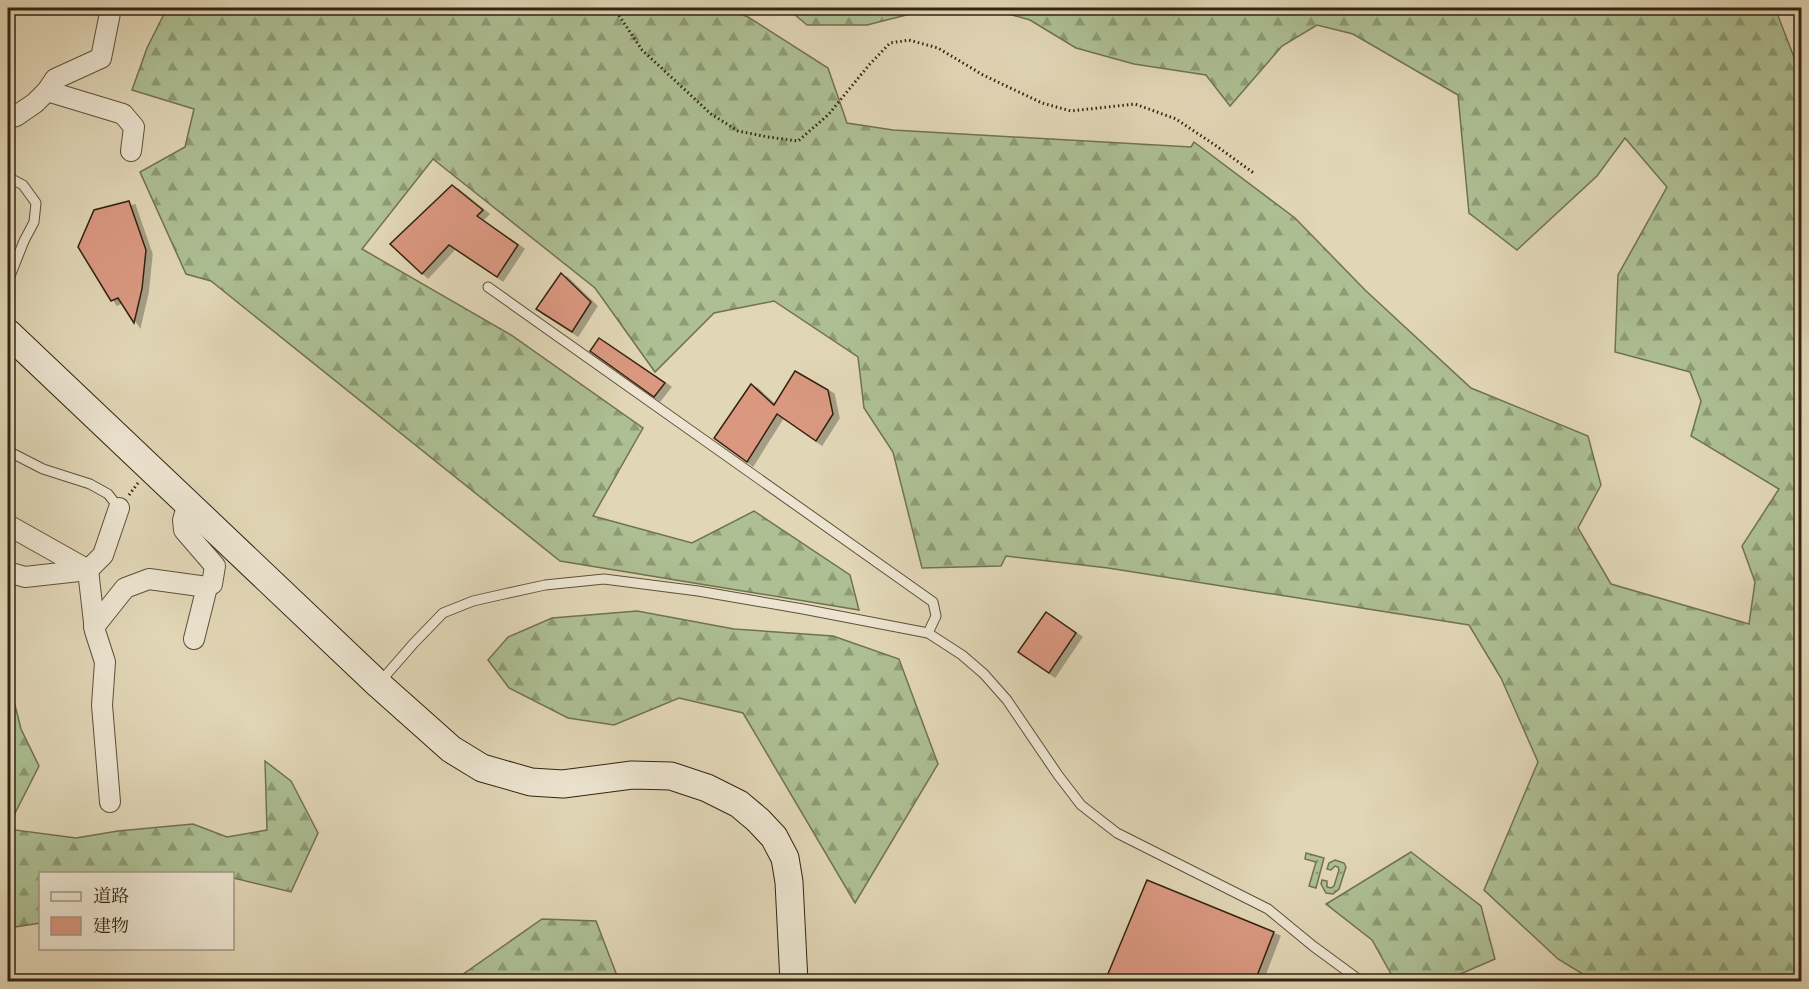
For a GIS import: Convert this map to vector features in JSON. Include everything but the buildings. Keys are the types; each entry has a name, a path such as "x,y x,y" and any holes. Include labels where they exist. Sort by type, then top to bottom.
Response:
{"street":[{"path":"8,119 35,103 55,79 101,58 111,8"},
{"path":"47,91 123,114 134,127 131,151"},
{"path":"8,333 378,684 451,749 482,768 531,783 562,784 632,776 672,776 707,788 739,804 774,837 785,858 789,882 794,981"},
{"path":"94,627 125,588 149,579 207,587 212,584 215,566 184,530 183,520 188,502"},
{"path":"8,572 25,577 88,570 103,555 118,508"},
{"path":"8,525 88,570"},
{"path":"88,570 94,627 105,662 102,705 110,802"},
{"path":"194,639 207,587"}],"lane":[{"path":"8,177 23,185 36,203 34,222 8,280"},
{"path":"488,287 933,602 936,616 927,633"},
{"path":"8,451 43,469 90,484 108,494 118,508"},
{"path":"378,684 443,614 473,601 545,585 604,579 698,591 927,633 962,655 984,674 1007,700 1081,805 1117,833 1268,909 1312,946 1362,981"}],"path":[{"path":"614,8 642,50 711,114 738,130 798,141 828,115 890,43 909,40 938,48 983,75 1042,103 1071,111 1135,104 1176,119 1255,174"},
{"path":"118,508 149,466"}],"green space":[{"path":"167,8 726,8 748,17 828,68 847,123 893,130 1191,147 1194,142 1295,218 1365,290 1471,388 1588,436 1601,485 1578,528 1611,584 1749,624 1755,582 1742,546 1779,489 1691,436 1701,401 1690,372 1615,352 1618,275 1667,187 1625,138 1597,176 1517,250 1469,213 1458,95 1353,34 1317,25 1282,46 1230,106 1206,75 1134,64 1076,48 1030,20 987,8 1775,8 1802,78 1801,981 1594,981 1558,959 1484,890 1538,762 1501,678 1469,625 1108,568 1006,556 1001,566 922,568 893,452 864,408 858,357 774,301 714,313 655,372 595,288 433,159 362,249 511,335 643,428 593,516 692,543 754,511 850,575 859,610 560,561 211,281 186,274 140,172 185,147 194,109 132,90 147,48"},
{"path":"787,8 934,8 867,25 807,25"},
{"path":"637,611 734,629 833,636 899,659 938,764 855,903 743,713 679,698 614,725 568,718 509,688 488,660 508,637 552,618"},
{"path":"8,677 21,729 39,766 8,827"},
{"path":"265,761 291,781 318,833 291,892 234,878 234,872 39,872 39,923 8,928 8,829 76,838 118,831 193,824 227,837 267,830"},
{"path":"1411,852 1481,906 1495,959 1444,981 1395,981 1372,940 1326,904"},
{"path":"1306,853 1324,858 1316,888 1309,886 1316,862 1305,859"},
{"path":"1335,860 1344,863 1346,867 1339,889 1333,894 1326,893 1321,884 1322,880 1327,881 1327,887 1334,886 1338,867 1327,869 1329,863"},
{"path":"542,919 596,921 619,981 461,981 459,977"}]}
